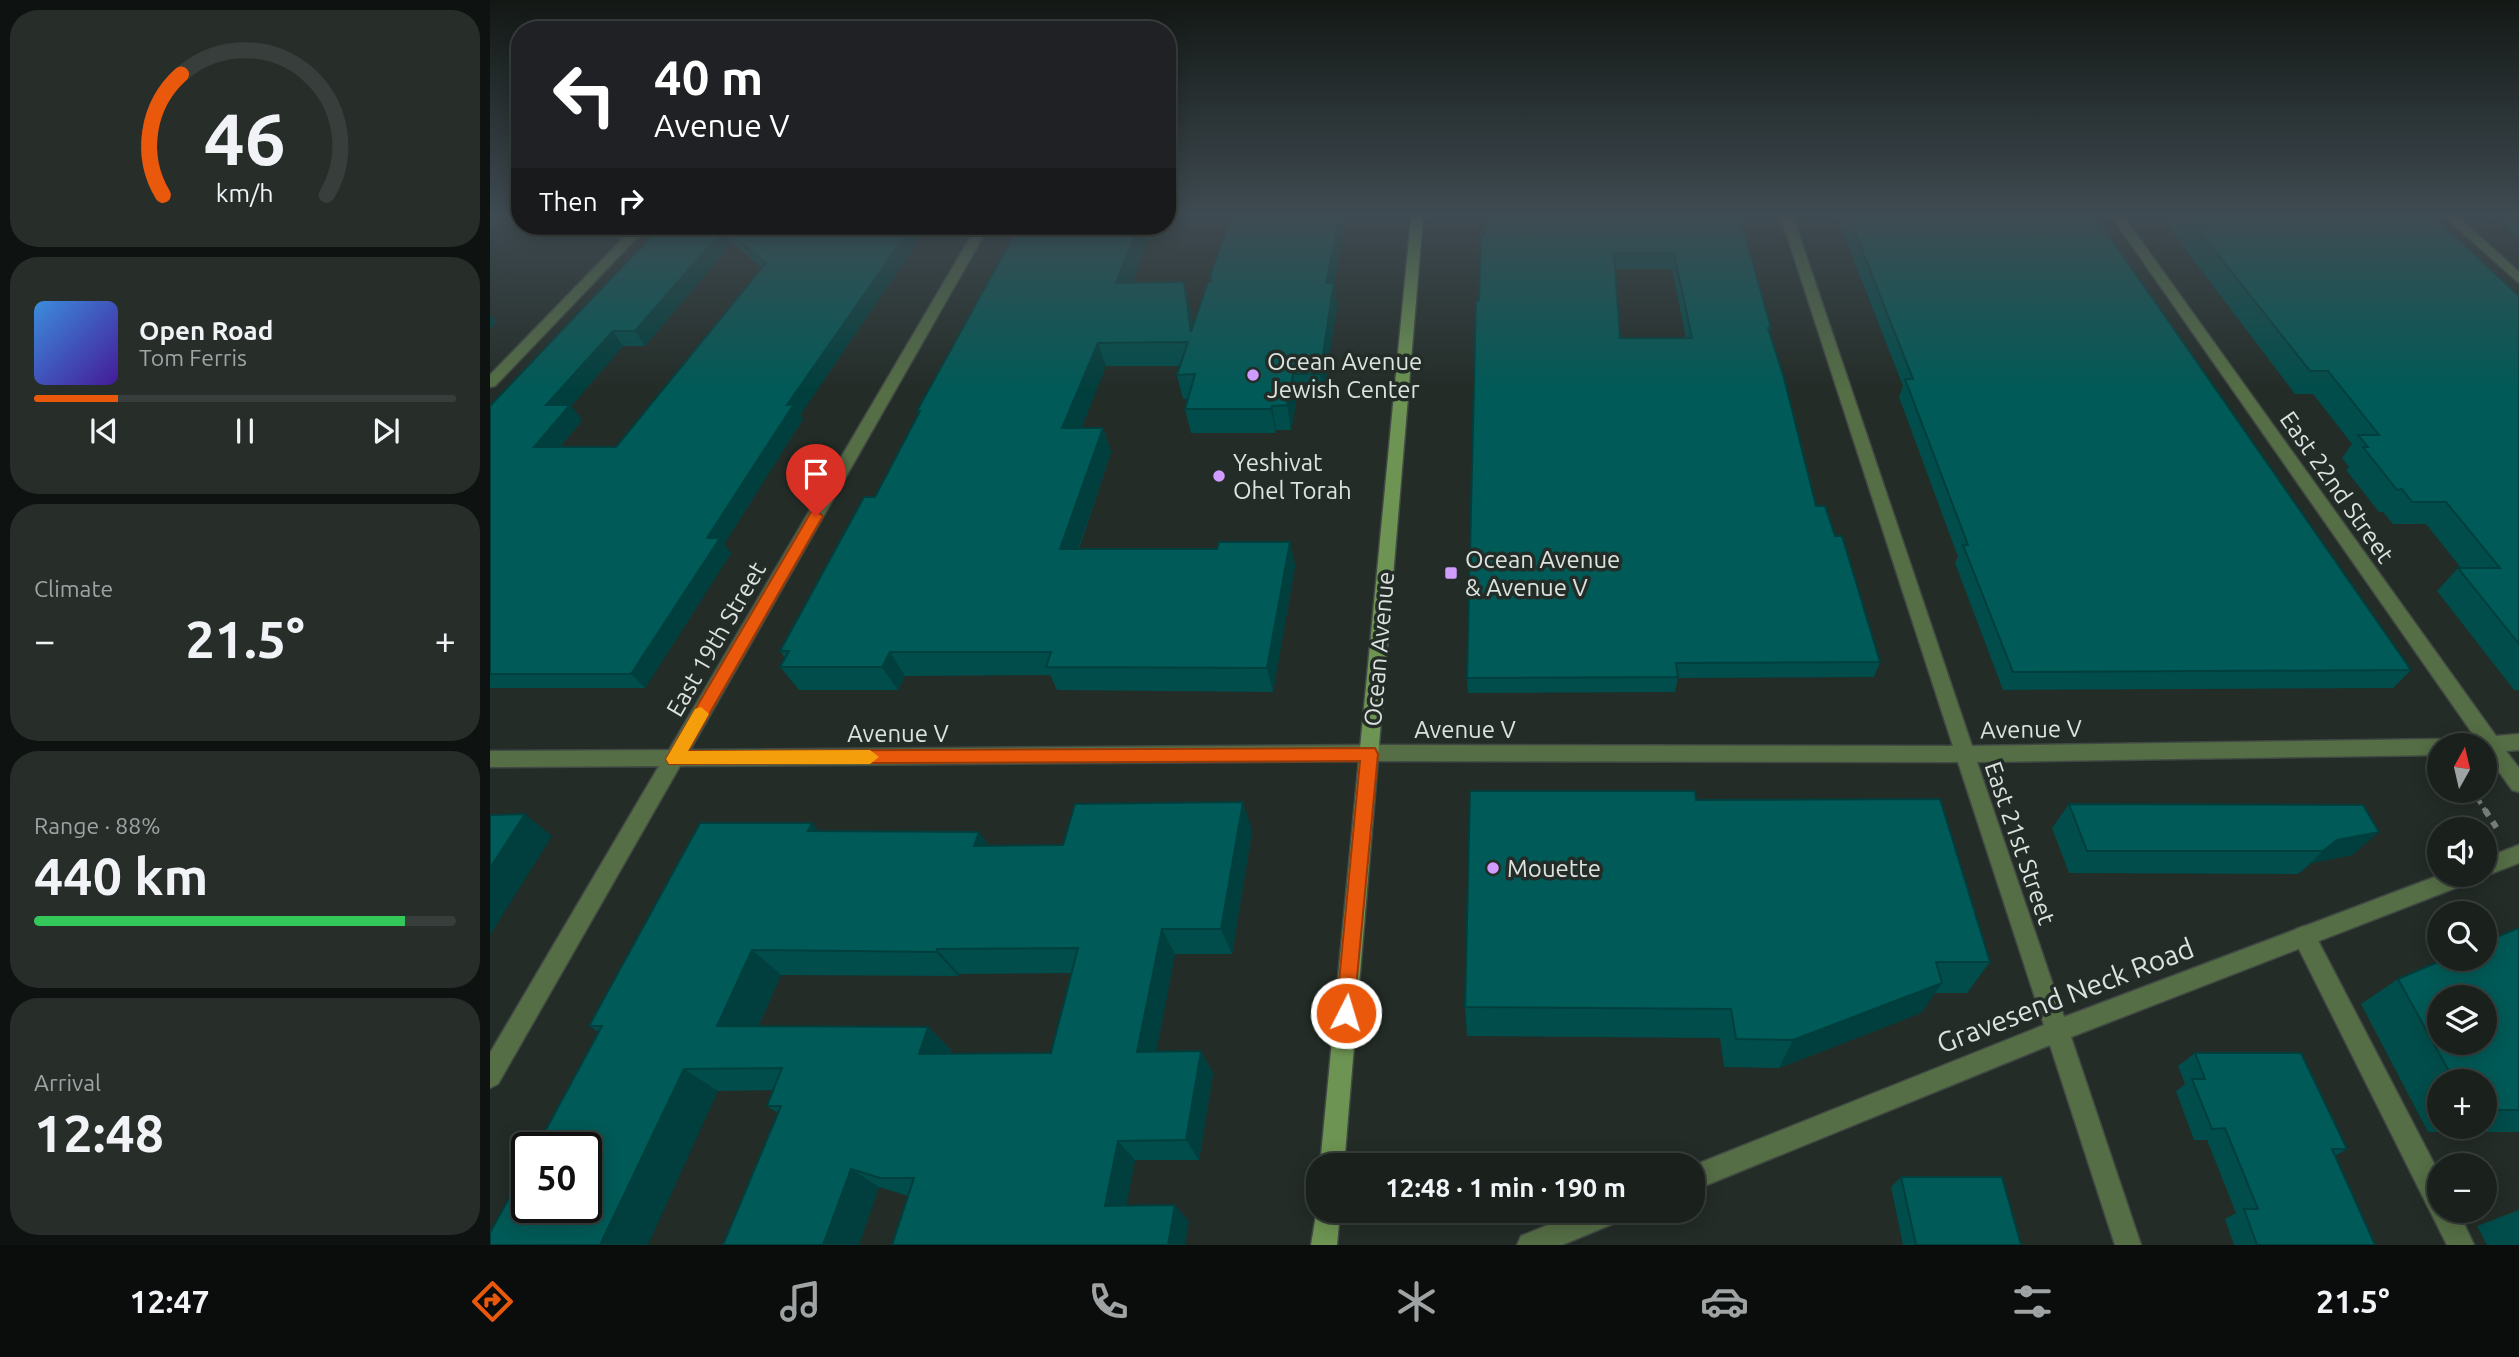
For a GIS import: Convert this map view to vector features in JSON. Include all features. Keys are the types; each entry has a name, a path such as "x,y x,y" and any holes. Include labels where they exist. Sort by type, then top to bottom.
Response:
{"main road":[{"name":"Ocean Avenue","path":"1333,1153 1412,275"},
{"path":"1324,1245 1326,1223"}],"street":[{"path":"490,383 594,275"},
{"name":"East 19th Street","path":"490,1076 956,275"},
{"name":"East 21st Street","path":"1806,275 2128,1245"},
{"name":"East 22nd Street","path":"2159,275 2483,733"},
{"path":"2497,743 2519,742"},
{"name":"Avenue V","path":"490,759 1965,754 2427,747"},
{"name":"East 22nd Street","path":"2497,753 2519,784"},
{"path":"2497,858 2512,847"},
{"name":"Gravesend Neck Road","path":"1705,1174 2057,1031 2433,887"},
{"path":"2304,936 2427,1177"},
{"path":"1530,1245 1584,1223"},
{"path":"2450,1223 2461,1245"}],"path":[{"path":"2481,803 2512,847"}],"building":[{"path":"614,275 684,275 635,331 613,331 546,405 570,405 534,447 616,447 756,275 878,275 787,405 794,404 707,538 720,538 631,674 490,674 490,406"},
{"path":"992,275 1119,275 1116,283 1184,282 1191,332 1208,282 1212,282 1210,276 1328,275 1326,283 1334,282 1320,374 1293,374 1287,405 1272,406 1271,409 1185,409 1195,374 1177,375 1188,342 1098,343 1062,428 1103,428 1060,549 1217,549 1219,542 1290,542 1267,668 1046,667 1051,652 890,652 882,667 780,667 789,651 780,651 864,497 875,497 920,411 917,411"},
{"path":"1480,275 1616,275 1620,338 1692,338 1679,275 1756,275 1816,506 1825,506 1835,536 1842,536 1880,662 1676,663 1678,677 1467,678 1476,300 1479,300"},
{"path":"1872,275 2136,275 2411,670 2013,672 1963,545 1968,545 1905,379 1913,379"},
{"path":"2234,275 2497,275 2519,296 2519,644 2458,568 2500,568 2446,502 2412,502 2402,489 2397,490 2363,447 2368,447 2358,435 2379,435 2328,371 2310,371"},
{"path":"1470,791 1695,791 1696,800 1940,799 1990,962 1936,962 1942,983 1793,1040 1736,1039 1731,1009 1465,1007"},
{"path":"1243,802 1221,929 1162,929 1137,1052 1201,1051 1186,1140 1118,1141 1105,1206 1175,1205 1168,1245 892,1245 914,1178 880,1178 851,1169 823,1245 723,1245 781,1106 767,1106 782,1068 684,1069 600,1245 490,1245 490,1233 511,1194 511,1223 602,1223 602,1132 545,1132 602,1026 589,1026 700,823 812,823 808,831 979,832 974,846 1063,845 1075,804","holes":["1078,948 1051,1053 919,1054 928,1027 717,1026 752,950 936,952 937,949"]},
{"path":"2069,804 2363,805 2379,832 2337,840 2323,851 2087,851"},
{"path":"525,814 490,868 490,815"},
{"path":"2519,928 2519,1110 2497,1110 2497,1069 2448,1069 2440,1055 2497,1055 2497,985 2427,985 2427,1031 2398,979 2427,967 2427,971 2497,971 2497,937"},
{"path":"2195,1053 2301,1053 2347,1149 2332,1149 2375,1245 2257,1245 2244,1209 2258,1209 2225,1128 2212,1129 2192,1079 2205,1079"},
{"path":"1901,1177 2002,1177 2021,1245 1916,1245"}],"slow traffic":[{"path":"701,714 675,759 870,757"}],"place":[{"name":"Ocean Avenue Jewish Center","path":"1253,375"},
{"name":"Yeshivat Ohel Torah","path":"1219,476"},
{"name":"Ocean Avenue & Avenue V","path":"1451,573"},
{"name":"Mouette","path":"1493,868"}],"route":[{"path":"816,516 675,759 1369,754 1346,1013"}]}
